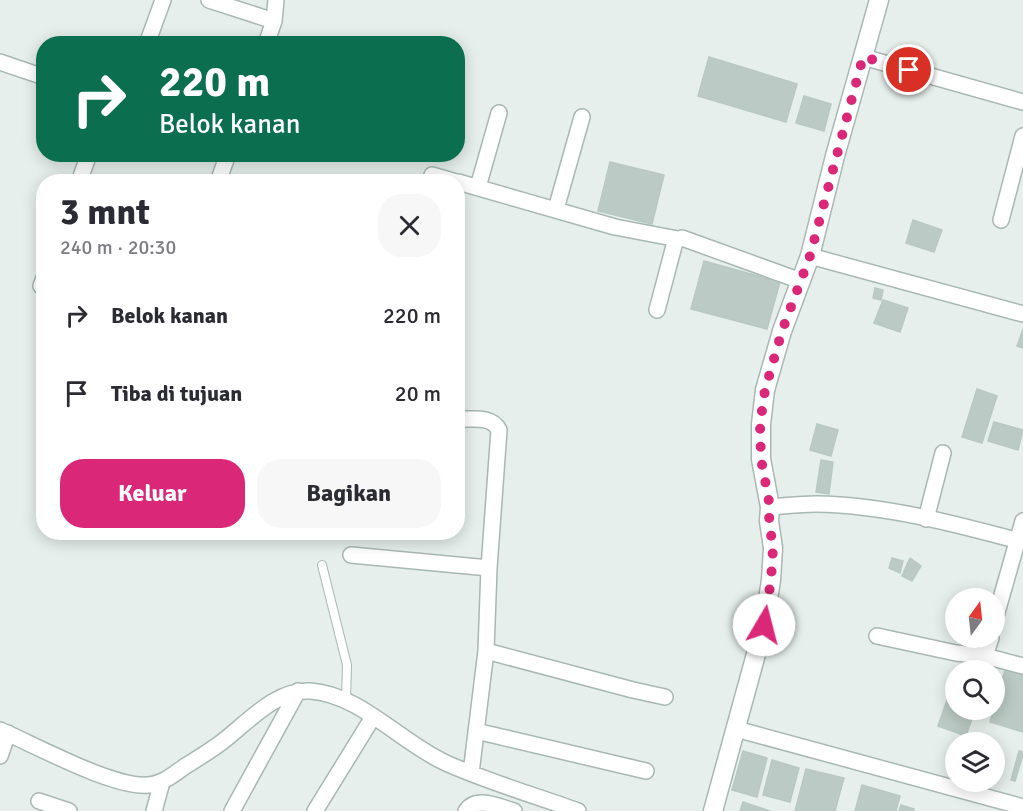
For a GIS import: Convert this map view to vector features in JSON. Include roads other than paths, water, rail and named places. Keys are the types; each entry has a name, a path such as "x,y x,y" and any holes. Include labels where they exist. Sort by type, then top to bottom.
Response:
{"street":[{"path":"150,36 163,0"},
{"path":"209,0 274,21"},
{"path":"269,36 274,21 276,0"},
{"path":"714,811 764,625 771,580 773,548 769,521 770,507 761,459 760,424 765,390 782,331 810,256 879,0"},
{"path":"863,57 1023,102"},
{"path":"0,62 36,74"},
{"path":"478,187 500,113"},
{"path":"556,208 582,117"},
{"path":"1001,220 1023,136"},
{"path":"465,184 556,208 615,227 688,239 801,281"},
{"path":"657,309 675,242 678,239"},
{"path":"810,256 1023,314"},
{"path":"465,419 484,419 493,422 499,430 489,568 486,651 471,773"},
{"path":"926,519 943,453"},
{"path":"770,507 814,504 852,506 926,519 1020,542"},
{"path":"1005,589 1020,542 1023,521"},
{"path":"351,555 489,568"},
{"path":"877,636 956,653 985,656 1023,666"},
{"path":"985,656 987,648"},
{"path":"486,651 665,697"},
{"path":"232,811 298,691"},
{"path":"0,756 4,732 75,764 132,785 150,785 162,782 221,742 277,699 298,691 326,693 346,700 424,752 471,773 578,811"},
{"path":"315,811 373,717"},
{"path":"736,729 1023,807"},
{"path":"476,731 646,771"},
{"path":"154,811 162,782"},
{"path":"39,801 69,811"},
{"path":"466,811 475,802 514,811"}],"lane":[{"path":"322,565 347,665 346,700"}]}
